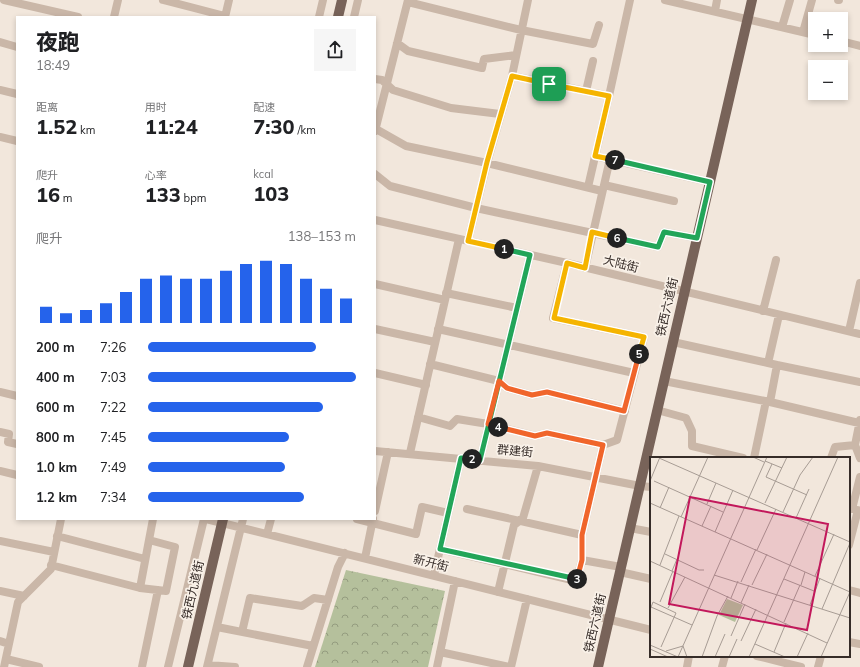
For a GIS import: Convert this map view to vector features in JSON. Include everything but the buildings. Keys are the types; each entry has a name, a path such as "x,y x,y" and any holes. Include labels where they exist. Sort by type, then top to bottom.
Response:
{"main road":[{"path":"338,16 342,0"},
{"name":"铁西六道街","path":"598,667 752,0"},
{"name":"铁西九道街","path":"188,667 222,521"}],"street":[{"path":"4,0 62,15"},
{"path":"114,16 118,0"},
{"path":"163,0 221,16"},
{"path":"225,16 229,0"},
{"path":"319,16 323,0"},
{"path":"354,16 358,0"},
{"path":"468,241 487,162 512,76 528,0"},
{"path":"588,187 630,0"},
{"path":"665,0 748,18 808,33"},
{"path":"714,11 717,0"},
{"path":"782,27 790,0"},
{"path":"803,32 812,0"},
{"path":"376,126 408,1 521,30 593,44 599,25"},
{"path":"0,42 16,47"},
{"path":"397,43 408,51 482,68 484,60 516,55"},
{"path":"848,43 860,46"},
{"path":"586,91 593,61"},
{"path":"512,76 609,96"},
{"path":"376,79 382,80 393,90 451,108 500,114"},
{"path":"0,90 16,94"},
{"path":"376,131 406,146 487,162 588,187 603,188 674,201"},
{"path":"0,137 16,141"},
{"path":"595,156 710,182"},
{"path":"585,268 592,232 610,159"},
{"path":"376,175 390,186 476,208 658,247 664,232 697,238"},
{"name":"大陆街","path":"376,220 567,263 684,293 860,334"},
{"path":"410,453 459,239"},
{"path":"480,460 530,255"},
{"path":"763,311 776,260"},
{"path":"418,417 450,426 457,419 488,424 535,436 547,433 603,445 617,440 644,337 554,318 567,263"},
{"path":"849,331 860,283"},
{"path":"376,284 517,308"},
{"path":"768,362 779,315"},
{"path":"438,329 634,373"},
{"path":"376,330 435,342"},
{"path":"672,342 860,382"},
{"path":"430,364 499,381 507,388 532,395 547,392 624,411"},
{"path":"754,457 777,365"},
{"path":"376,373 426,384"},
{"path":"664,381 860,422 859,433 855,445 860,458"},
{"path":"0,392 16,396"},
{"path":"657,410 686,418 692,431 692,446 739,457"},
{"path":"0,432 9,434 8,442 16,444"},
{"path":"440,549 576,580 582,560 582,535 603,445"},
{"path":"831,457 835,447 855,445"},
{"name":"群建街","path":"376,451 410,453 538,466 640,486 650,486"},
{"path":"376,506 388,452"},
{"path":"434,576 461,458"},
{"path":"498,592 514,525 523,518 538,466"},
{"path":"0,471 16,475"},
{"path":"850,539 860,476"},
{"path":"365,558 373,521 416,534 422,507 448,513"},
{"path":"467,509 582,535"},
{"path":"39,667 5,663 18,602 51,569 61,520"},
{"path":"140,588 153,520"},
{"path":"168,667 205,520"},
{"path":"235,667 208,666 243,520"},
{"path":"267,534 271,520"},
{"name":"新开街","path":"222,521 241,528 650,630"},
{"path":"630,528 650,532"},
{"path":"57,536 145,559"},
{"path":"51,565 140,588 166,591 175,547 149,540"},
{"path":"0,541 54,552"},
{"path":"307,667 338,567 345,553"},
{"path":"582,560 650,579"},
{"path":"437,667 455,581"},
{"path":"142,667 158,590"},
{"path":"850,590 860,593"},
{"path":"0,591 24,596"},
{"path":"242,632 250,598 302,606 314,598 328,600"},
{"path":"440,652 511,667 527,599"},
{"path":"217,627 314,646"},
{"path":"0,641 9,644"},
{"path":"850,642 860,644"},
{"path":"687,667 689,657"},
{"path":"722,667 725,657"},
{"path":"761,657 801,667"},
{"path":"818,667 821,657"}],"green space":[{"path":"346,570 445,591 428,667 315,667"}],"route":[{"path":"549,84 512,76 487,162 468,241 530,255 499,381 480,460 461,458 440,549 576,580 582,560 582,535 603,445 547,433 535,436 488,424 499,381 507,388 532,395 547,392 624,411 644,337 554,318 567,263 585,268 592,232 658,247 664,232 697,238 710,182 595,156 609,96 549,84"}]}
